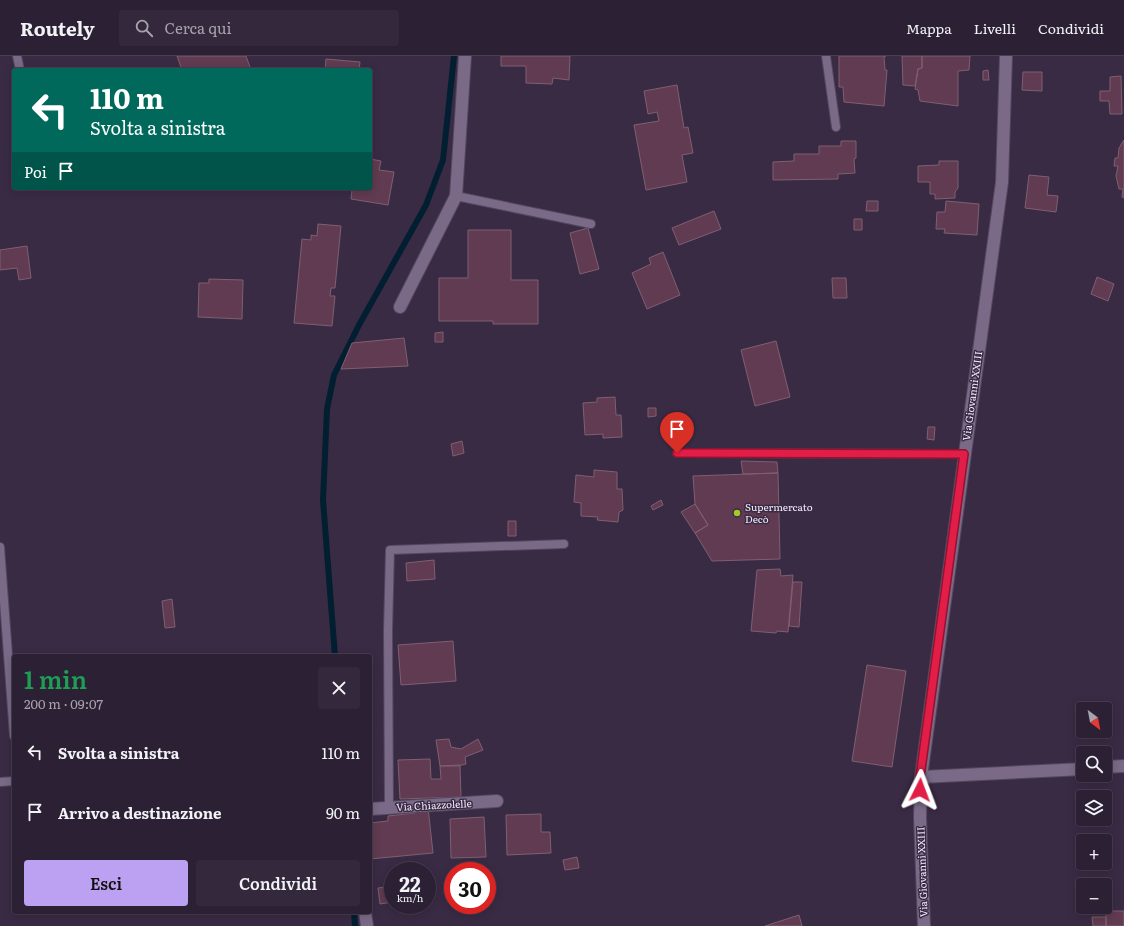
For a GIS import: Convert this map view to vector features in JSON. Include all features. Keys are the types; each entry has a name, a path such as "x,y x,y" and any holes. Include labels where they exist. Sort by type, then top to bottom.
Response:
{"street":[{"path":"400,307 456,196 465,56"},
{"name":"Via Giovanni XXIII","path":"924,926 920,777 1002,182 1006,56"},
{"path":"1112,767 1124,766"},
{"path":"920,777 1076,769"},
{"name":"Via Chiazzolelle","path":"372,809 497,801"},
{"path":"366,914 367,926"}],"lane":[{"path":"17,56 20,68"},
{"path":"826,56 836,127"},
{"path":"456,196 591,224"},
{"path":"677,453 964,454"},
{"path":"389,808 388,631 390,550 564,544"},
{"path":"0,547 12,709"},
{"path":"0,782 12,780"}],"building":[{"path":"177,56 246,56 250,68 181,68"},
{"path":"501,56 570,56 569,80 553,78 552,84 526,83 526,66 501,66"},
{"path":"839,56 886,56 884,57 885,70 887,70 884,106 844,102 843,87 839,87"},
{"path":"902,56 922,56 922,68 918,69 915,86 903,85"},
{"path":"922,56 970,56 969,70 958,71 958,106 920,101 918,90 915,89 918,69 922,68"},
{"path":"326,59 360,62 359,68 325,68"},
{"path":"988,70 989,80 983,80 983,71"},
{"path":"1023,72 1042,72 1042,91 1022,90"},
{"path":"1121,76 1122,114 1110,114 1109,101 1100,101 1100,91 1110,91 1110,77"},
{"path":"677,85 684,128 688,127 693,153 682,155 687,182 646,190 634,125 659,121 657,112 648,114 644,91"},
{"path":"1124,140 1124,198 1122,197 1123,189 1119,189 1116,176 1118,166 1114,166 1115,158 1118,158 1119,148"},
{"path":"841,141 856,141 856,158 854,159 855,173 838,174 838,179 773,180 773,162 794,161 794,154 819,154 819,146 841,146"},
{"path":"372,159 381,161 379,170 394,172 388,205 351,199 352,190 372,190"},
{"path":"939,161 958,161 958,188 955,192 955,198 935,199 935,194 930,194 930,182 918,182 918,166 939,165"},
{"path":"1029,175 1049,177 1047,195 1058,196 1056,212 1025,208"},
{"path":"867,201 878,201 878,211 866,211"},
{"path":"946,201 979,204 977,235 944,233 945,229 936,229 937,212 945,212"},
{"path":"714,211 721,229 679,245 672,228"},
{"path":"854,219 862,219 862,230 854,230"},
{"path":"318,224 341,226 335,288 331,288 330,296 335,296 332,326 294,323 302,239 311,240 311,235 317,236"},
{"path":"588,228 599,269 580,274 570,233"},
{"path":"468,230 511,230 511,280 538,280 538,324 493,324 493,321 439,321 439,278 468,278"},
{"path":"27,246 31,278 19,280 17,268 0,270 0,250"},
{"path":"663,252 680,295 647,309 632,273 651,264 649,258"},
{"path":"1097,277 1114,284 1108,301 1091,294"},
{"path":"832,278 846,278 847,298 833,298"},
{"path":"209,279 243,280 242,319 198,317 199,283 209,283"},
{"path":"443,332 443,342 435,342 435,333"},
{"path":"404,338 408,366 341,369 352,343"},
{"path":"776,341 790,397 755,406 741,350"},
{"path":"615,397 616,415 621,415 622,437 603,438 603,434 585,435 583,403 597,402 597,398"},
{"path":"648,408 656,408 656,416 648,417"},
{"path":"928,427 935,427 934,440 927,439"},
{"path":"462,441 464,453 453,456 451,444"},
{"path":"741,461 777,462 778,473 743,474"},
{"path":"594,470 617,472 617,489 622,489 623,510 619,512 618,522 597,520 598,517 581,516 581,503 574,502 576,475 594,477"},
{"path":"778,473 780,559 712,561 695,533 708,525 695,504 693,476"},
{"path":"661,500 663,505 653,510 651,506"},
{"path":"695,504 708,525 695,533 681,512"},
{"path":"508,521 516,521 516,536 508,536"},
{"path":"434,560 435,579 407,581 406,563"},
{"path":"780,569 781,576 793,575 788,632 777,631 776,633 751,631 757,570"},
{"path":"793,582 802,582 799,627 789,626"},
{"path":"172,599 175,627 165,628 162,601"},
{"path":"453,641 456,681 401,685 398,645"},
{"path":"867,665 906,671 892,767 852,761"},
{"path":"449,739 451,747 461,749 478,739 483,750 465,757 466,764 458,766 440,766 436,740"},
{"path":"430,759 431,779 441,779 440,766 460,765 461,797 400,799 398,760"},
{"path":"428,807 433,853 372,859 372,823 388,821 388,816 415,813 415,808"},
{"path":"541,814 541,832 550,832 551,853 507,855 506,815"},
{"path":"484,817 486,857 451,858 450,819"},
{"path":"577,857 579,868 565,870 563,860"},
{"path":"384,887 384,903 380,904 378,888"},
{"path":"1112,911 1124,911 1124,926 1106,926 1106,914 1112,914"},
{"path":"799,915 802,926 765,926"},
{"path":"1092,917 1106,917 1106,926 1093,926"}],"waterway":[{"path":"335,654 323,500 327,409 334,375 359,325 426,205 443,160 454,56"},
{"path":"354,914 355,926"}],"place":[{"name":"Supermercato Decò","path":"737,513"}],"route":[{"path":"677,453 964,454 920,777 920,790"}]}
